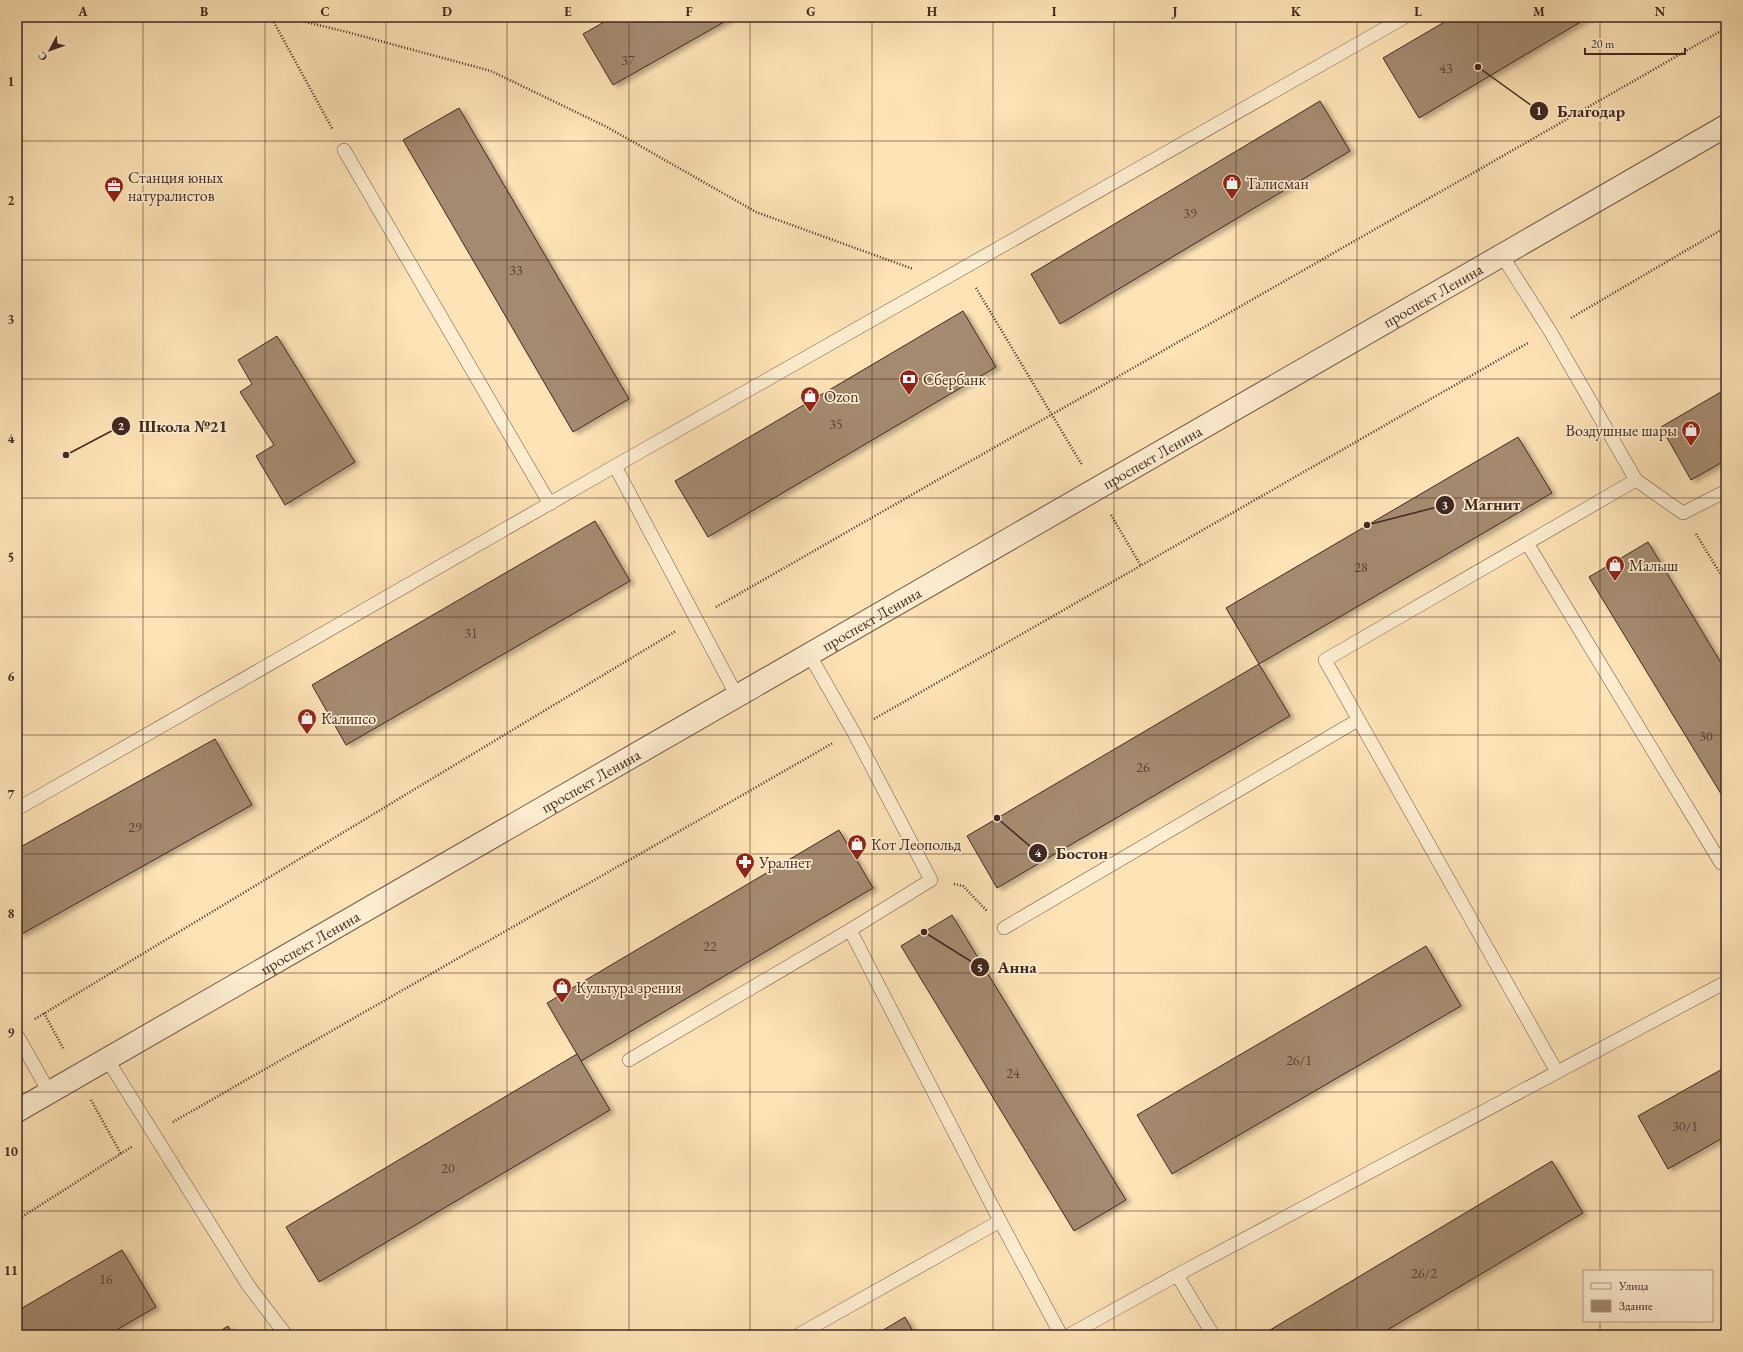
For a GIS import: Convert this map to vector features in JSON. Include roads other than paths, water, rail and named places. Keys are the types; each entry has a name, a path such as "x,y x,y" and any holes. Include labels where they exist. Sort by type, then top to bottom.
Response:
{"street":[{"name":"проспект Ленина","path":"17,1111 1095,488 1726,126"}],"lane":[{"path":"17,809 615,466 1405,17"},
{"path":"344,150 550,504"},
{"path":"1501,254 1550,331 1636,480 1683,513 1726,491"},
{"path":"615,466 737,696"},
{"path":"1557,1072 1325,660 1636,480"},
{"path":"1526,543 1721,863"},
{"path":"629,1060 850,930 931,880 853,731 809,654"},
{"path":"1004,928 1358,720"},
{"path":"850,930 1000,1221 1061,1335"},
{"path":"1069,1335 1177,1275 1726,982"},
{"path":"17,1034 49,1092"},
{"path":"107,1059 248,1285 286,1335"},
{"path":"798,1335 1000,1221"},
{"path":"1177,1275 1213,1335"}],"place":[{"name":"Благодар","path":"1478,67"},
{"name":"Талисман","path":"1232,200"},
{"name":"Станция юных натуралистов","path":"114,203"},
{"name":"Сбербанк","path":"909,396"},
{"name":"Ozon","path":"810,413"},
{"name":"Воздушные шары","path":"1691,447"},
{"name":"Школа №21","path":"66,455"},
{"name":"Магнит","path":"1367,525"},
{"name":"Малыш","path":"1615,582"},
{"name":"Калипсо","path":"307,735"},
{"name":"Бостон","path":"997,818"},
{"name":"Кот Леопольд","path":"857,861"},
{"name":"Уралнет","path":"745,879"},
{"name":"Анна","path":"924,932"},
{"name":"Культура зрения","path":"562,1004"}]}
